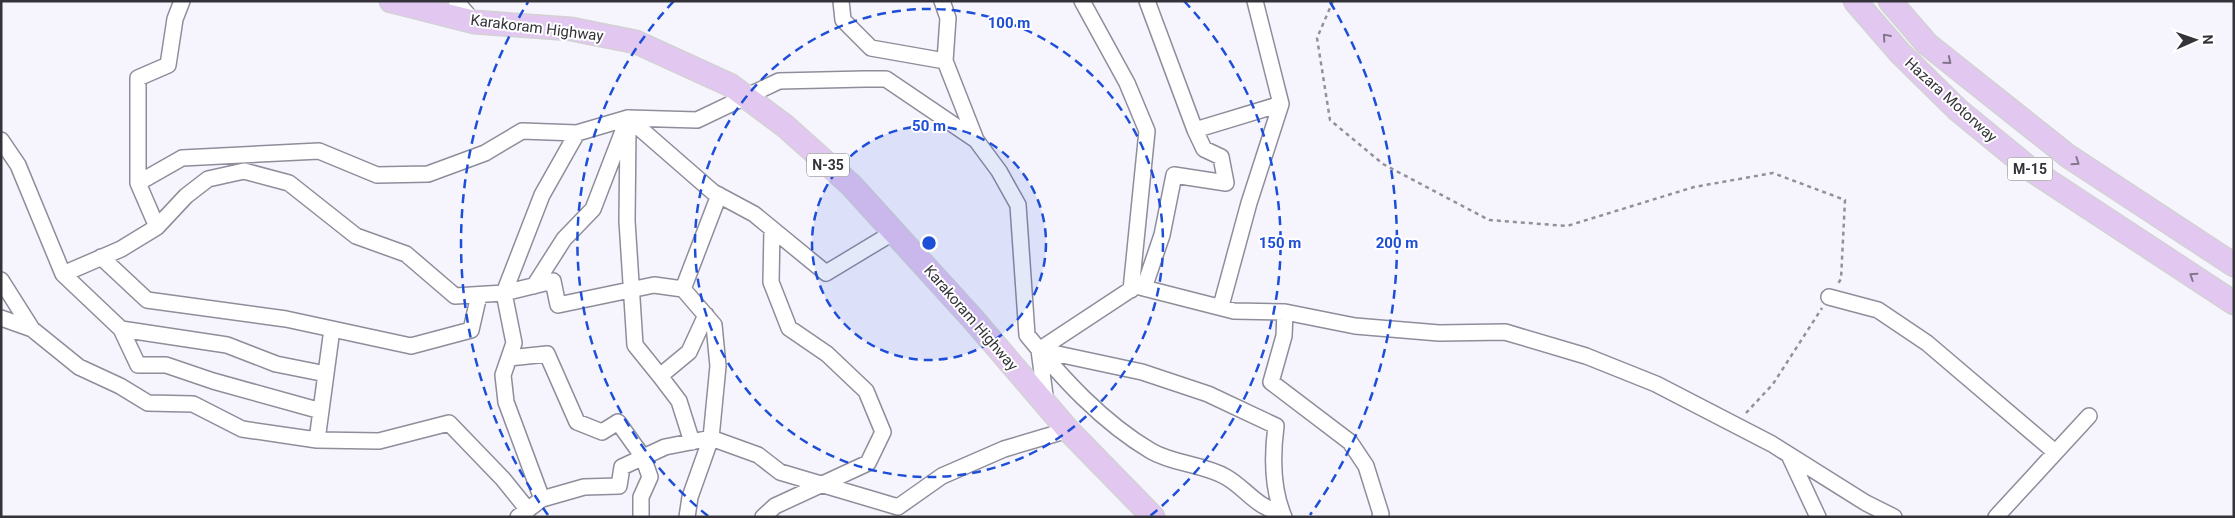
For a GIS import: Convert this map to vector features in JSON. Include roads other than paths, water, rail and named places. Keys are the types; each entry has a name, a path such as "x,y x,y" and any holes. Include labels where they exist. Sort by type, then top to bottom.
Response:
{"highway":[{"name":"Karakoram Highway","path":"391,1 474,22 571,29 636,42 730,85 785,126 851,185 972,318 1068,430 1153,517"},
{"name":"Hazara Motorway","path":"1855,1 1900,53 1958,110 2030,168 2234,303"},
{"name":"Hazara Motorway","path":"1890,1 1928,44 2068,156 2234,265"}],"street":[{"path":"157,228 138,183 138,78 168,65 176,19 182,1"},
{"path":"456,1 474,22"},
{"path":"841,1 843,20 871,48 945,61"},
{"path":"942,1 948,18 945,61 976,140 999,172 1018,205 1027,334 1039,350 1090,406 1152,451 1225,477 1275,514"},
{"path":"1082,1 1127,82 1147,131 1137,289"},
{"path":"1039,350 1137,289 1162,234 1174,175 1226,183 1222,157 1204,149 1195,130 1147,1"},
{"path":"1221,306 1249,203 1282,104 1255,1"},
{"path":"138,183 182,158 310,151 319,151 377,176 428,174 485,153 522,131 577,133 628,118 697,120 779,81 886,80 976,140"},
{"path":"1195,130 1282,104"},
{"path":"628,118 719,195 754,214 826,274 894,232"},
{"path":"534,286 564,239 594,209 628,118"},
{"path":"628,118 627,221 635,345 679,401 692,442"},
{"path":"542,500 506,402 503,375 514,343 504,293 542,195 577,133"},
{"path":"1,140 18,165 62,274 121,329 138,365 166,365 213,381 321,411"},
{"path":"62,274 101,257 157,228 186,196 208,179 244,171 289,183 356,236 406,254 455,296 504,293 553,282 558,305 654,285 683,289 714,325 718,366 711,438 690,497 687,517"},
{"path":"683,289 719,195"},
{"path":"763,517 775,506 868,463 884,432 866,391 827,354 789,328 771,282 772,229"},
{"path":"101,257 147,300 286,319 411,346 471,330 479,295"},
{"path":"1,280 32,329 78,367 120,386 148,403 193,404 242,429 317,440 379,441 449,422 503,479 523,513 542,500 584,487 619,486 622,468 665,447 711,438 758,455 780,472 823,484 902,512 942,476 1004,449 1068,430"},
{"path":"1137,289 1221,306 1234,311 1285,312 1355,326 1439,333 1505,332 1586,356 1656,384 1735,425 1789,455 1866,503 1894,517"},
{"path":"1829,297 1878,310 1927,343 2055,452"},
{"path":"1285,312 1284,336 1271,382 1350,442 1366,466 1381,514 1380,517"},
{"path":"660,376 689,352 706,315"},
{"path":"1,318 32,329"},
{"path":"121,329 227,345 276,364 326,374"},
{"path":"317,440 332,329"},
{"path":"1039,350 1046,404"},
{"path":"1039,350 1142,372 1208,394 1276,426 1272,457 1275,514"},
{"path":"509,358 547,354 577,422 602,432 618,422 644,458 650,477 641,497 641,517"},
{"path":"1996,517 2088,416"},
{"path":"1789,455 1818,517"}]}
